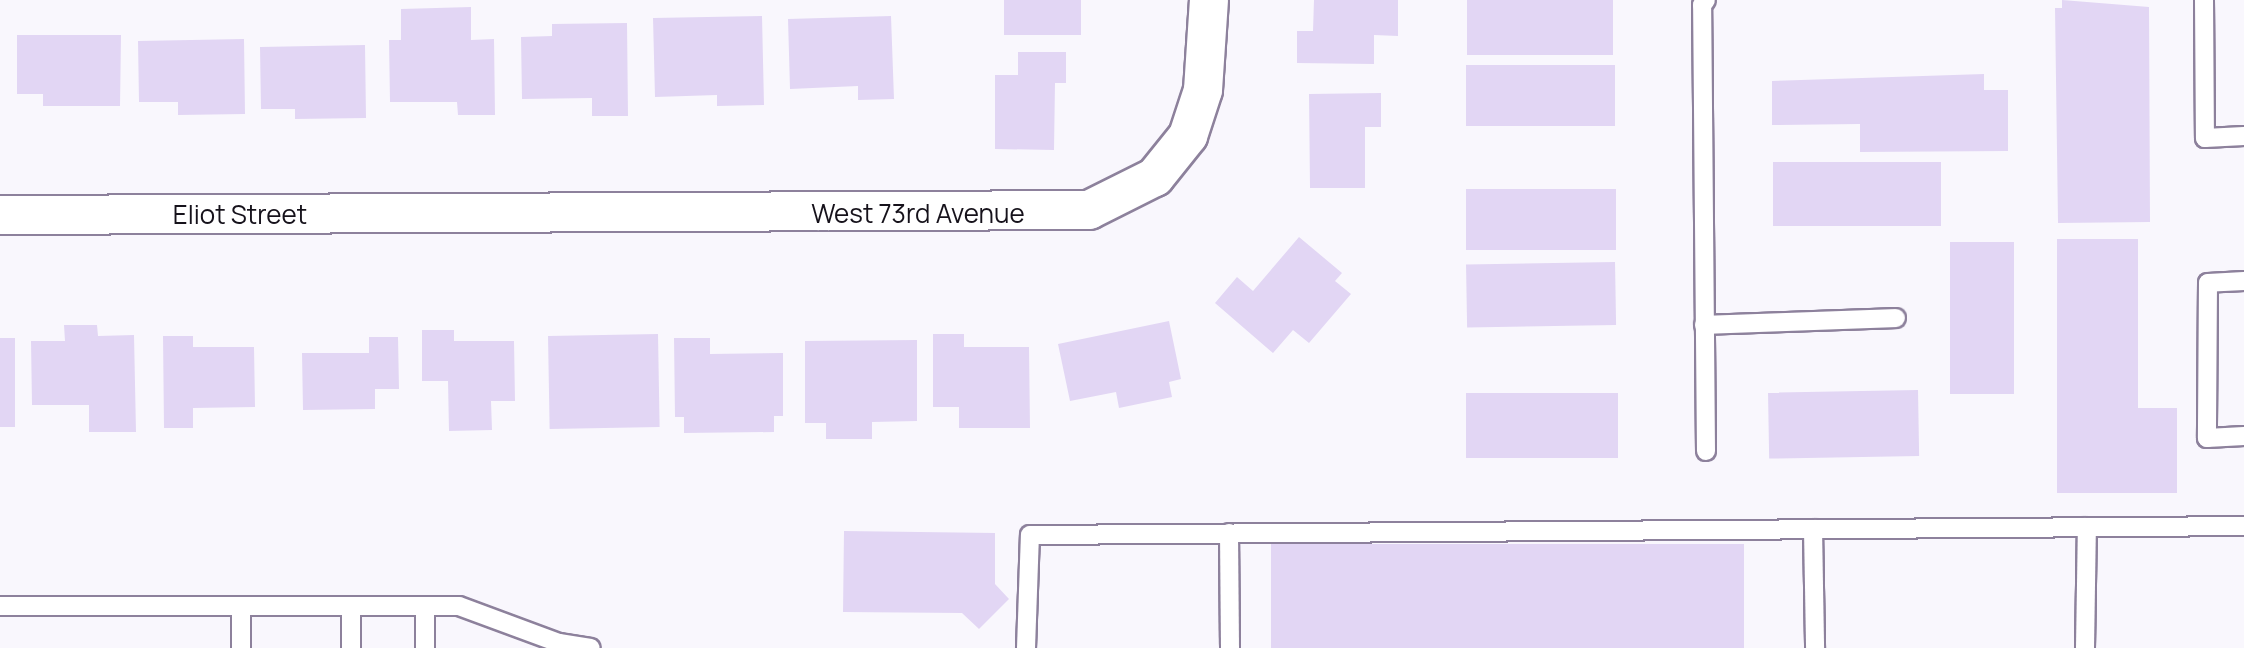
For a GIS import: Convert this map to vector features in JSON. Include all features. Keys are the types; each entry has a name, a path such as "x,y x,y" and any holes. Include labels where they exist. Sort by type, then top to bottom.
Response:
{"street":[{"name":"West 73rd Avenue","path":"481,214 1089,210 1155,177 1188,136 1203,90 1209,0"},
{"name":"Eliot Street","path":"0,215 481,214"}],"lane":[{"path":"1706,0 1702,5 1706,451"},
{"path":"2204,0 2205,138 2244,136"},
{"path":"2244,281 2208,283 2207,438 2244,436"},
{"path":"1704,325 1896,318"},
{"path":"1026,648 1030,535 2244,526"},
{"path":"2085,648 2087,527"},
{"path":"1813,529 1815,648"},
{"path":"1229,533 1230,648"},
{"path":"0,606 459,606 559,643 591,648"},
{"path":"241,606 241,648"},
{"path":"351,606 351,648"},
{"path":"425,606 425,648"}],"building":[{"path":"1004,0 1081,0 1081,35 1004,35"},
{"path":"1314,0 1398,0 1398,36 1374,35 1374,64 1297,63 1297,31 1313,31"},
{"path":"1467,0 1613,0 1613,55 1467,55"},
{"path":"2062,0 2149,7 2150,222 2058,223 2055,8 2062,8"},
{"path":"471,7 471,40 494,39 495,115 458,115 457,102 390,102 389,40 401,40 401,9"},
{"path":"762,16 764,105 717,106 717,95 655,97 653,18"},
{"path":"891,16 894,99 858,100 858,86 790,89 788,19"},
{"path":"627,23 628,116 592,116 592,98 522,99 521,37 552,36 552,24"},
{"path":"17,35 121,35 120,106 43,106 43,94 17,94"},
{"path":"244,39 245,114 178,115 178,102 139,102 138,41"},
{"path":"365,45 366,118 295,119 295,109 261,109 260,47"},
{"path":"1018,52 1066,52 1066,83 1055,83 1054,150 995,149 995,75 1018,75"},
{"path":"1466,65 1615,65 1615,126 1466,126"},
{"path":"1984,74 1984,90 2008,90 2008,151 1860,152 1860,124 1772,125 1772,81"},
{"path":"1381,93 1381,127 1365,127 1365,188 1310,188 1309,94"},
{"path":"1773,162 1941,162 1941,226 1773,226"},
{"path":"1466,189 1616,189 1616,250 1466,250"},
{"path":"1299,237 1342,273 1335,281 1351,294 1309,343 1293,330 1273,353 1215,303 1237,277 1253,291"},
{"path":"2057,239 2138,239 2138,408 2177,408 2177,493 2057,493"},
{"path":"1950,242 2014,242 2014,394 1950,394"},
{"path":"1615,262 1616,325 1467,328 1466,265"},
{"path":"1169,321 1181,379 1169,382 1172,397 1119,408 1116,392 1070,401 1058,344"},
{"path":"64,325 97,325 98,336 134,335 136,432 89,432 89,405 32,405 31,341 65,341"},
{"path":"422,330 454,330 454,341 514,341 515,401 491,401 492,430 449,431 448,381 422,381"},
{"path":"658,334 660,427 550,429 548,336"},
{"path":"933,334 964,334 964,347 1029,347 1030,428 959,428 959,407 933,407"},
{"path":"163,336 193,336 193,347 254,347 255,407 193,408 193,428 164,428"},
{"path":"369,337 398,337 399,389 375,389 375,409 303,410 302,353 369,353"},
{"path":"0,338 15,338 15,427 0,427"},
{"path":"674,338 710,338 710,354 783,353 783,416 774,416 774,432 684,433 684,417 675,417"},
{"path":"917,340 917,421 872,422 872,439 826,439 826,423 805,423 805,341"},
{"path":"1918,390 1919,456 1769,459 1768,393"},
{"path":"1466,393 1618,393 1618,458 1466,458"},
{"path":"844,531 995,533 995,584 1009,599 979,629 962,613 843,612"},
{"path":"1271,544 1744,544 1744,648 1271,648"}]}
